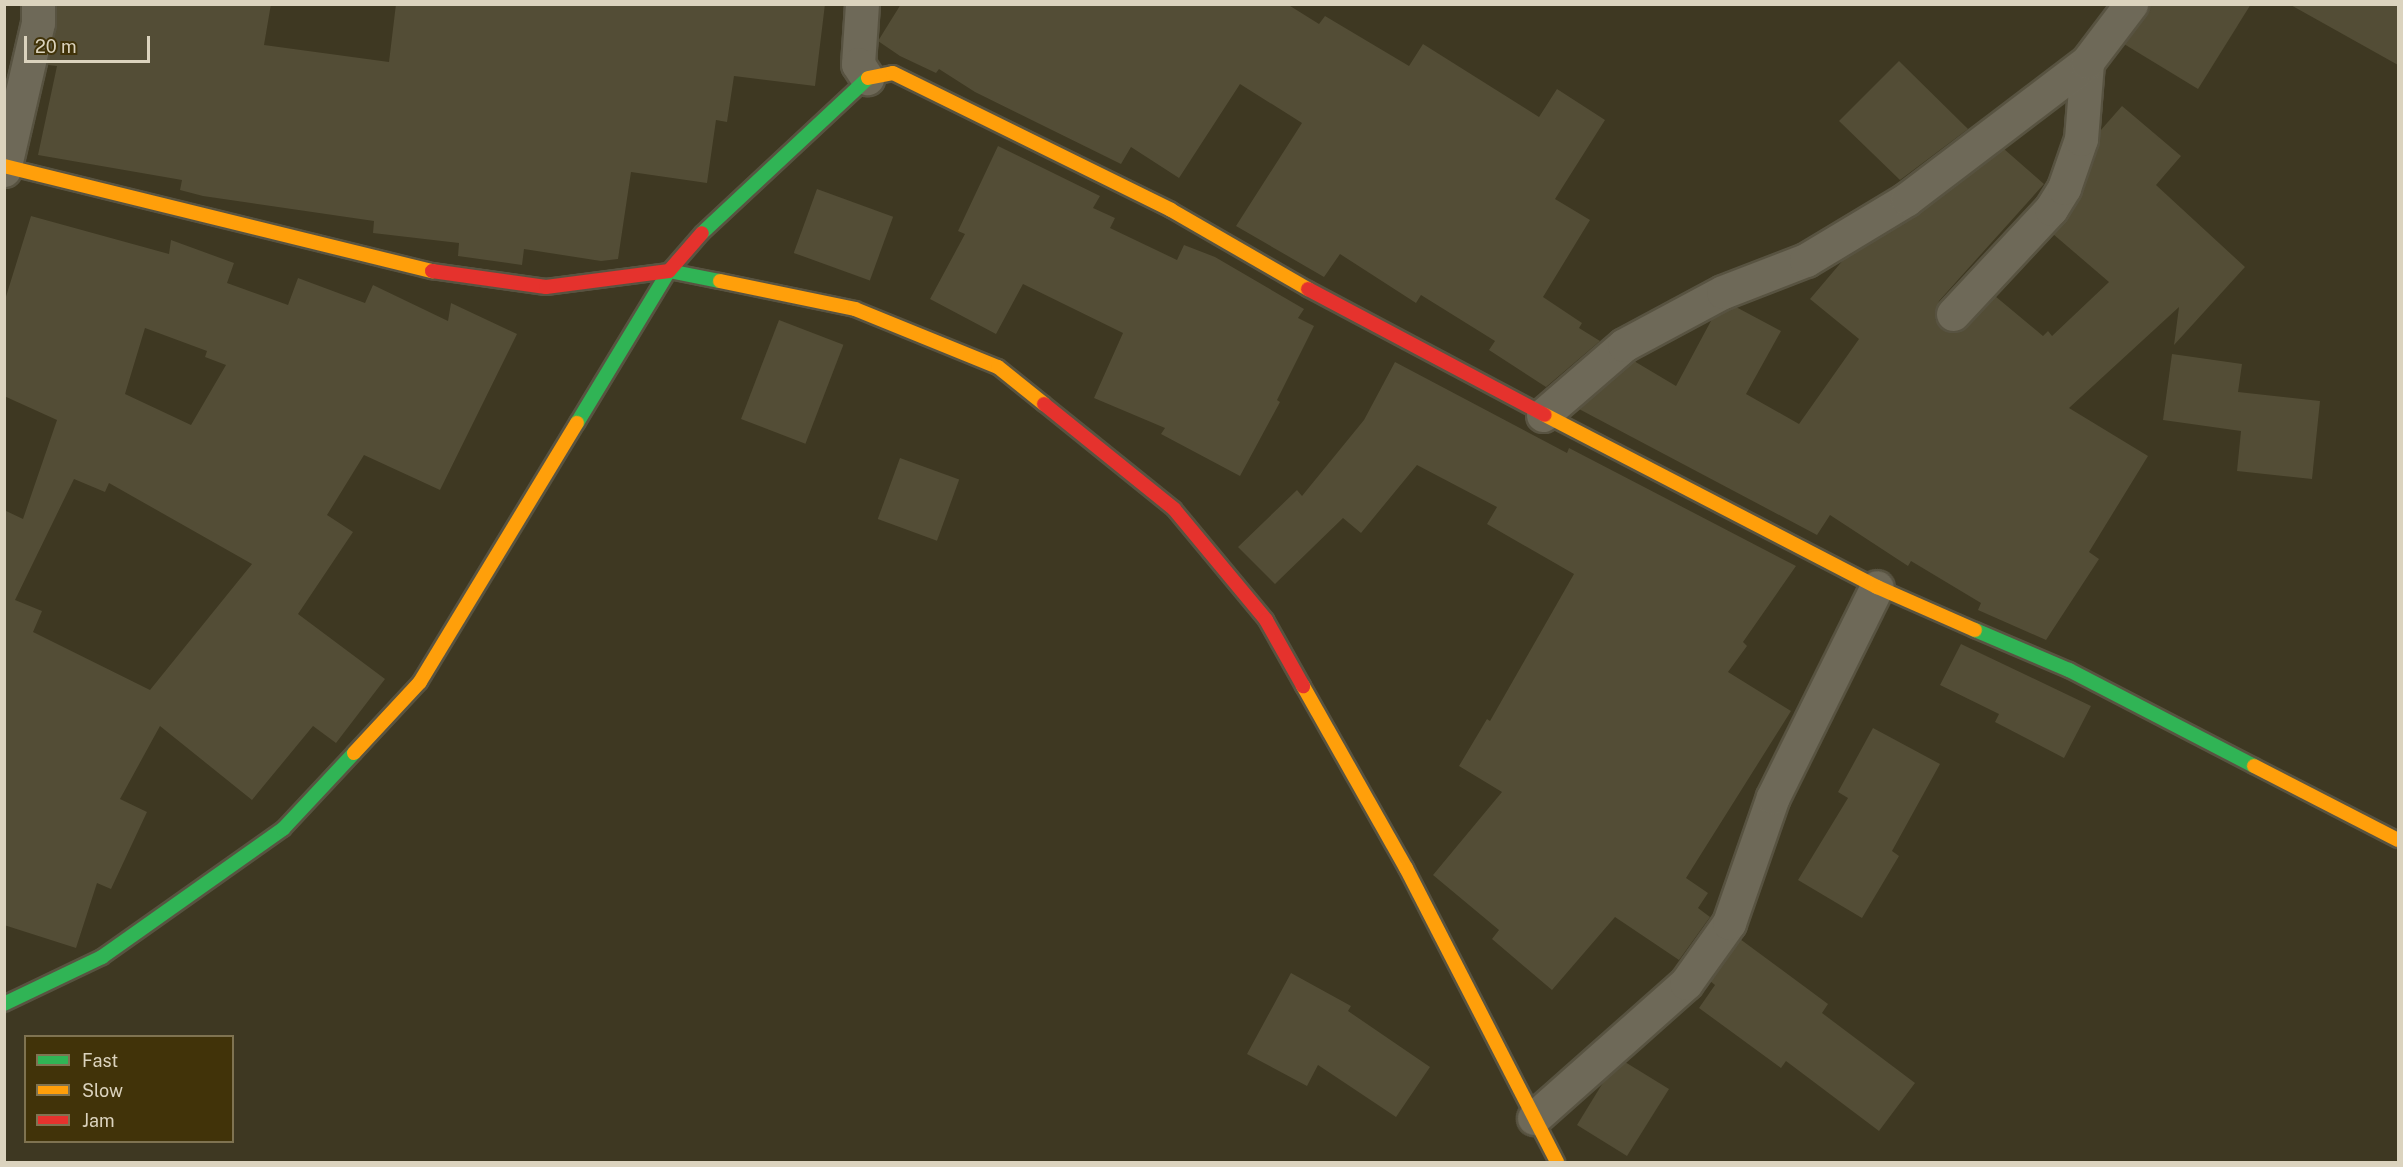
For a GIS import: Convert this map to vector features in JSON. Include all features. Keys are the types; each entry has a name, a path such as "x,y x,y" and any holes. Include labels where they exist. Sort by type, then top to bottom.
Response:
{"street":[{"path":"39,4 38,23 5,167 435,272 506,284 546,287 669,271 855,309 998,367 1174,509 1266,620 1406,868 1557,1162"},
{"path":"862,4 858,64 867,78"},
{"path":"1543,415 1624,345 1723,292 1806,260 1907,199 2087,62 2131,4"},
{"path":"1953,314 2051,209 2064,188 2081,139 2087,62"},
{"path":"4,1004 102,957 283,829 420,682 669,271 692,242 867,78 893,73 1171,210 1340,308 1877,587 2069,669 2398,840"},
{"path":"1534,1118 1686,983 1728,923 1773,797 1877,587"}],"building":[{"path":"57,4 271,4 264,45 389,62 396,4 825,4 815,86 734,76 727,122 716,120 707,183 631,172 618,259 601,261 524,249 522,265 458,256 459,243 373,233 374,221 203,196 180,190 182,180 38,155 57,66 48,65"},
{"path":"901,4 1287,4 1319,24 1325,16 1409,66 1423,44 1539,117 1557,89 1605,120 1555,199 1590,220 1543,297 1582,323 1579,328 1600,341 1546,387 1489,350 1495,341 1421,295 1416,303 1340,254 1324,277 1236,226 1302,123 1240,84 1179,178 1131,147 1121,164 975,92 939,69 936,73 900,56 878,41"},
{"path":"2149,4 2251,4 2198,89 2124,44"},
{"path":"2289,4 2398,4 2398,65"},
{"path":"1899,61 1968,129 1900,180 1839,121"},
{"path":"2122,106 2181,156 2156,185 2245,267 2174,345 2179,307 2069,408 2148,456 2089,552 2099,559 2046,640 1978,610 1981,603 1911,561 1908,566 1830,515 1817,535 1579,409 1634,361 1676,386 1712,319 1736,307 1781,331 1746,394 1799,424 1859,339 1810,299 1844,259 1918,214 2004,149 2044,184 1939,301 1935,319 1941,328 1959,332 1995,296 2043,336 2048,331 2052,336 2109,282 2053,234 2082,194 2100,131"},
{"path":"998,146 1100,196 1093,208 1115,218 1110,228 1177,260 1184,245 1215,257 1304,309 1298,318 1314,326 1277,400 1280,402 1240,476 1161,434 1165,428 1094,398 1123,333 1023,284 996,334 930,299 965,234 958,231"},
{"path":"817,189 893,217 870,281 794,253"},
{"path":"31,216 169,254 171,240 234,263 227,283 288,305 298,278 365,303 373,285 448,321 451,303 517,334 440,490 364,455 327,515 353,532 298,614 385,679 336,743 313,726 252,800 160,726 120,799 147,812 111,889 97,883 76,948 4,925 4,510 23,519 57,420 4,396 4,303","holes":["145,328 207,351 205,357 226,365 191,425 125,394","74,479 105,492 109,483 252,564 150,690 33,632 42,611 15,600"]},
{"path":"779,320 843,345 805,444 741,419"},
{"path":"2172,354 2242,364 2238,392 2320,401 2312,479 2237,471 2241,431 2163,420"},
{"path":"1395,362 1567,453 1569,448 1796,566 1743,642 1747,646 1728,672 1791,711 1686,878 1708,893 1698,908 1710,917 1679,960 1615,917 1552,990 1492,939 1499,930 1433,875 1502,792 1459,766 1487,719 1490,721 1574,574 1487,524 1497,507 1417,465 1361,533 1343,518 1275,584 1238,547 1297,490 1302,496 1364,420"},
{"path":"900,458 959,480 937,541 878,519"},
{"path":"1961,644 2091,706 2064,758 1995,722 1999,714 1940,685"},
{"path":"1873,728 1940,764 1892,851 1899,856 1862,918 1798,880 1848,798 1838,792"},
{"path":"1740,939 1828,1004 1822,1013 1915,1083 1879,1131 1786,1061 1781,1068 1699,1008 1715,985 1710,981"},
{"path":"1291,973 1351,1006 1348,1011 1430,1067 1396,1117 1318,1065 1307,1086 1247,1054"},
{"path":"1625,1062 1669,1089 1627,1156 1577,1125 1604,1081"}],"traffic: fast":[{"path":"702,233 868,78"},
{"path":"577,423 669,271 720,281"},
{"path":"1975,630 2069,670 2254,766"},
{"path":"4,1004 102,957 283,829 354,753"}],"traffic: slow":[{"path":"868,78 893,73 1171,210 1308,289"},
{"path":"4,166 432,271"},
{"path":"720,281 855,309 998,367 1044,404"},
{"path":"1545,415 1877,587 1975,630"},
{"path":"354,753 420,682 577,423"},
{"path":"1303,686 1406,868 1557,1162"},
{"path":"2254,766 2398,840"}],"traffic: jam":[{"path":"432,271 546,287 669,271 702,233"},
{"path":"1308,289 1545,415"},
{"path":"1044,404 1174,509 1266,620 1303,686"}]}
